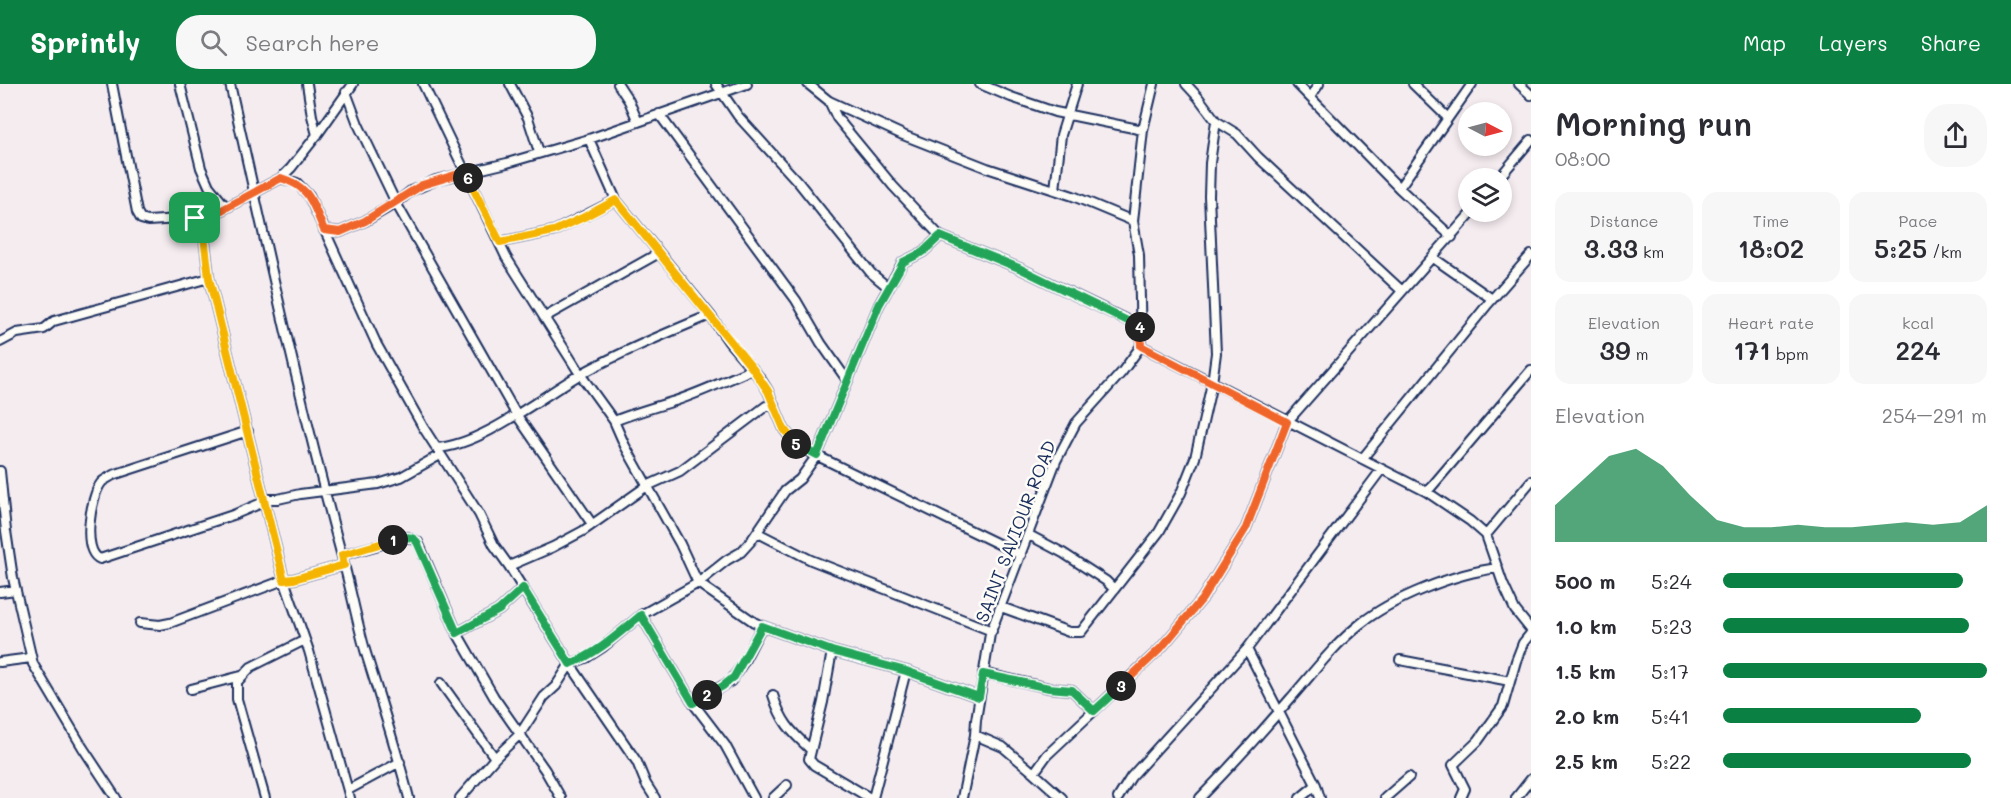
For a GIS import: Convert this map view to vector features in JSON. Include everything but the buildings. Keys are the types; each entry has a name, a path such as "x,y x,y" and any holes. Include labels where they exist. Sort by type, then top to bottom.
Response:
{"street":[{"path":"112,84 137,212 141,219 148,221 195,218 226,207 281,178 317,135 353,84"},
{"path":"180,84 201,168 209,186 226,207"},
{"path":"231,84 262,219 271,270 324,491 365,649 409,798"},
{"path":"307,84 317,135"},
{"path":"423,84 506,257 580,374 614,421 699,584 762,626 832,651 906,671 979,697"},
{"path":"510,84 528,118 539,152"},
{"path":"618,84 629,101 638,122"},
{"path":"716,84 738,116 842,234 855,255 889,288"},
{"path":"324,230 340,232 365,221 422,185 588,139 747,84"},
{"path":"808,84 829,101 934,147 987,168 1055,190 1133,221"},
{"path":"980,84 1038,107 1143,130"},
{"path":"1055,190 1058,157 1067,114 1077,84"},
{"path":"1154,84 1143,130 1133,221 1138,255 1141,346 1427,492 1470,521 1486,535 1503,584 1515,610 1531,631 1523,643 1503,706 1478,741 1453,765 1465,789 1461,798"},
{"path":"1186,84 1216,122 1237,134 1258,158 1401,290"},
{"path":"1297,84 1399,188 1452,237"},
{"path":"1310,97 1319,84"},
{"path":"1413,84 1448,118"},
{"path":"1399,188 1472,84"},
{"path":"1519,84 1531,95"},
{"path":"346,92 358,124 396,203 516,414 592,524"},
{"path":"829,101 837,118 893,186 940,236 1036,276 1141,327"},
{"path":"659,114 796,300 821,343 847,380"},
{"path":"312,116 329,116"},
{"path":"1001,607 1069,632 1078,633 1159,532 1181,493 1195,458 1212,383 1216,353 1209,196 1210,163 1216,122"},
{"path":"588,139 616,200 753,369 768,391 784,429 797,446 1021,555"},
{"path":"1507,168 1531,140"},
{"path":"291,168 297,183 309,196 377,345 438,452 479,514 494,545 570,664 637,762 655,798"},
{"path":"281,178 297,183"},
{"path":"500,242 554,231 616,200"},
{"path":"195,218 204,236 209,278 284,580 305,640 349,794 400,762"},
{"path":"1034,773 1047,755 1161,648 1202,599 1246,528 1287,422 1401,290 1464,222"},
{"path":"460,798 495,758 520,734 544,697 556,686 570,664 586,658 603,647 641,615 699,584 727,560 741,552 758,533 785,491 800,479 817,455 879,305 903,262 923,252 940,236"},
{"path":"545,317 659,253"},
{"path":"1362,459 1492,299 1531,255"},
{"path":"1432,257 1492,299"},
{"path":"0,342 17,333 44,329 54,321 209,278"},
{"path":"248,431 113,475 103,481 97,489 88,537 95,557 100,559 233,515 264,501 378,484 401,477 438,452 458,445 516,414 580,374 642,343 710,315"},
{"name":"SAINT SAVIOUR ROAD","path":"962,798 992,631 1066,440 1076,423 1122,372 1141,346"},
{"path":"614,421 713,387 753,369"},
{"path":"1427,492 1530,372"},
{"path":"509,566 553,547 592,524 647,486 680,471 766,406 775,406"},
{"path":"1118,798 1131,777 1247,649 1381,470"},
{"path":"0,471 6,531 16,590 33,664 116,798"},
{"path":"1486,535 1531,481"},
{"path":"758,533 811,560 992,631"},
{"path":"1029,535 1063,553 1113,588"},
{"path":"342,555 400,538 415,538 457,633 494,697 545,770 561,798"},
{"path":"140,623 160,625 170,623 284,580 344,565"},
{"path":"1200,798 1241,756 1338,644 1359,625 1378,611 1409,595 1467,573 1498,568"},
{"path":"457,633 499,610 523,588"},
{"path":"0,592 16,590"},
{"path":"641,615 693,703 724,745 754,798"},
{"path":"693,703 731,681 762,626"},
{"path":"191,689 241,676 251,667 305,640"},
{"path":"1247,649 1316,784 1320,798"},
{"path":"832,651 823,702 808,759 814,765 872,798 906,671"},
{"path":"0,662 31,658"},
{"path":"1400,660 1510,681"},
{"path":"983,674 1049,688 1072,690 1094,711"},
{"path":"241,676 236,690 237,699 265,798"},
{"path":"441,683 495,758"},
{"path":"773,695 778,714 790,731 810,749"},
{"path":"975,735 1002,747 1062,798"},
{"path":"1385,798 1409,777"},
{"path":"1516,798 1531,779"},
{"path":"1300,798 1316,784"},
{"path":"772,798 787,785"}],"route":[{"path":"465,172 500,242 554,231 616,200 753,369 768,391 784,429 797,446 817,455 879,305 903,262 923,252 940,236 1019,268 1141,327 1141,346 1287,422 1246,528 1202,599 1161,648 1094,711 1076,693 1067,688 1049,688 983,674 979,697 934,680 832,651 762,626 731,681 693,703 641,615 603,647 586,658 570,664 523,588 499,610 457,633 415,538 400,538 363,548 342,555 344,565 284,580 209,278 204,236 195,218 220,211 281,178 297,183 309,196 324,230 340,232 365,221 422,185 465,172"}]}
